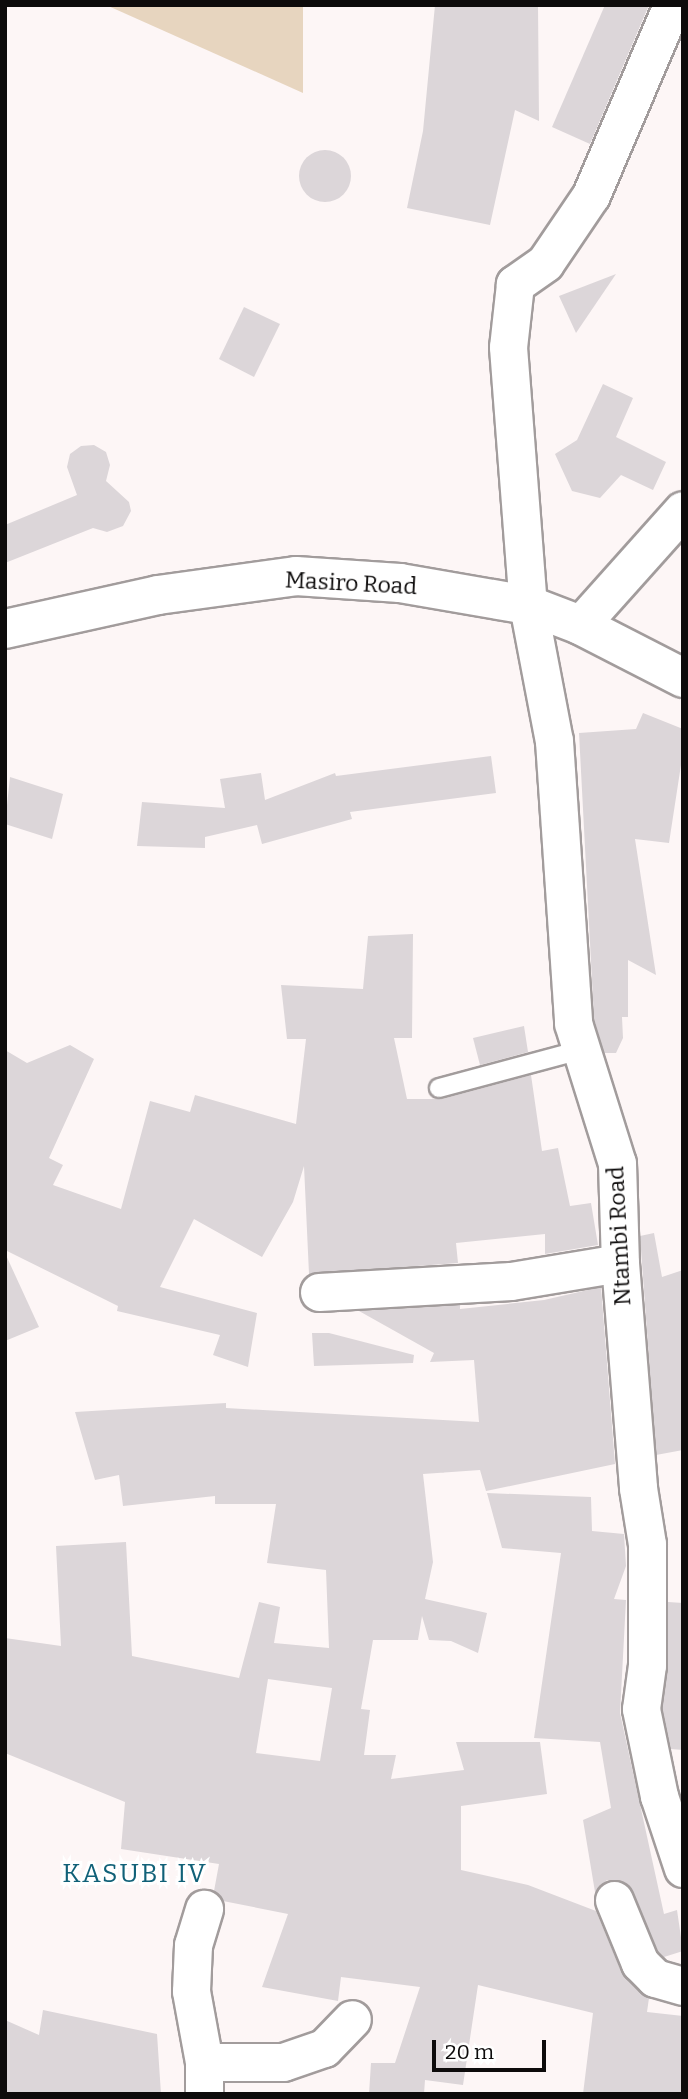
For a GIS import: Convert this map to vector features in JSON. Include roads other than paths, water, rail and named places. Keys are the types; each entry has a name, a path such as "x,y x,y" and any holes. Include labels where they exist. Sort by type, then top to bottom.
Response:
{"main road":[{"name":"Masiro Road","path":"5,629 158,595 296,576 400,583 528,605 580,625 683,678"}],"street":[{"name":"Ntambi Road","path":"672,5 591,195 545,263 515,284 508,347 528,605 554,741 573,1023 617,1163 620,1262 638,1488 647,1544 647,1665 641,1709 648,1756 677,1828 683,1868"},
{"path":"580,625 683,510"},
{"path":"319,1292 511,1281 620,1262"},
{"path":"614,1900 640,1963 655,1978 683,1986"},
{"path":"204,1909 193,1945 191,1991 204,2078 283,2063 324,2048 352,2019"}],"lane":[{"path":"439,1088 581,1050"}],"district":[{"name":"KASUBI IV","path":"135,1874"}]}
